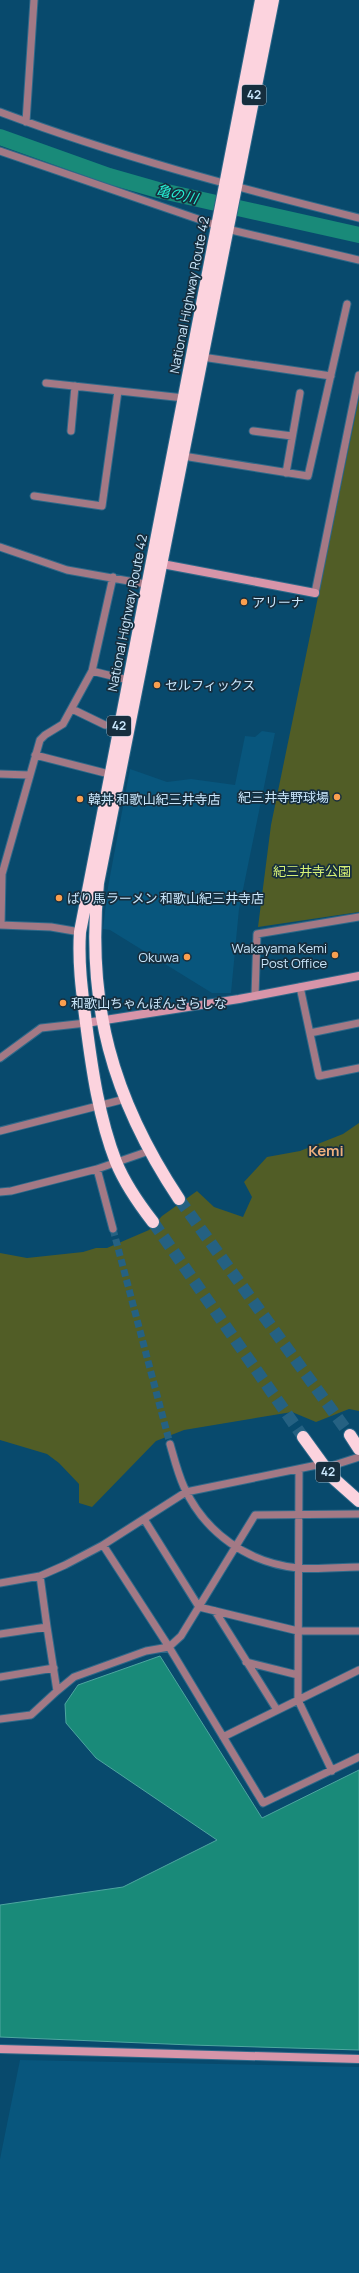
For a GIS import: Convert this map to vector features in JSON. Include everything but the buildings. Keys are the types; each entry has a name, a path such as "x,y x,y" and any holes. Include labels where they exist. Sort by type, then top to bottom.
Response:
{"highway":[{"name":"National Highway Route 42","path":"153,1222 116,1163 100,1105 86,1023 79,962 80,932 128,680 183,456 202,357 261,0"},
{"name":"National Highway Route 42","path":"230,188 273,0"},
{"name":"National Highway Route 42","path":"157,563 184,398 223,225"},
{"name":"National Highway Route 42","path":"152,585 98,883 94,918 94,965 101,1020 125,1099 149,1151 179,1199"},
{"path":"350,1435 359,1449"},
{"name":"42","path":"303,1437 324,1466 359,1501"}],"street":[{"path":"26,122 34,0"},
{"path":"0,112 26,122 230,188 359,218"},
{"path":"0,151 223,225 359,260"},
{"path":"183,456 308,476 347,304"},
{"path":"202,357 331,376"},
{"path":"157,563 315,593 359,375"},
{"path":"46,383 184,398"},
{"path":"71,431 75,386"},
{"path":"34,496 102,506 118,391"},
{"path":"286,473 300,393"},
{"path":"253,431 292,436"},
{"path":"0,547 67,570 152,585"},
{"path":"80,932 51,927 0,925 2,874 40,740 45,735 63,724 92,670 112,578"},
{"path":"92,670 128,680"},
{"path":"72,708 105,725"},
{"path":"35,755 109,774"},
{"path":"0,774 29,775"},
{"path":"255,996 257,934 359,917"},
{"path":"0,1058 41,1028 86,1023 255,996 359,976"},
{"path":"300,987 319,1076 359,1068"},
{"path":"310,1033 359,1023"},
{"path":"0,1131 125,1099"},
{"path":"0,1192 11,1191 98,1169 149,1151"},
{"path":"98,1169 113,1229"},
{"path":"170,1444 185,1489 202,1517 219,1535 235,1548 260,1560 298,1568 359,1567"},
{"path":"0,1583 40,1576 103,1545 144,1519 185,1489 324,1466 359,1457"},
{"path":"300,1470 298,1514 298,1700 332,1770"},
{"path":"0,1719 31,1715 74,1677 146,1651 168,1647 182,1636 255,1515 359,1514"},
{"path":"144,1519 199,1607 298,1631 359,1631"},
{"path":"103,1545 168,1647 263,1803 359,1757"},
{"path":"40,1576 57,1691"},
{"path":"215,1611 277,1710"},
{"path":"0,1634 47,1627"},
{"path":"246,1662 298,1675"},
{"path":"0,1677 54,1668"},
{"path":"223,1737 359,1670"},
{"path":"0,2049 359,2059"}],"shaded area":[{"path":"262,731 275,733 239,909 231,993 212,993 110,930 103,929 108,887 130,769 167,782 191,779 235,785 245,736 255,737"},
{"path":"160,1656 262,1818 359,1770 359,2050 0,2037 0,1905 123,1887 217,1840 96,1758 66,1723 65,1704 78,1685"},
{"path":"20,2060 359,2067 359,2273 0,2273 0,2159"}],"green space":[{"name":"紀三井寺公園","path":"359,398 359,912 258,927 271,825"},
{"path":"359,1123 359,1411 349,1409 316,1422 292,1412 184,1430 156,1441 92,1507 79,1503 79,1484 59,1463 47,1454 0,1440 0,1253 27,1258 83,1252 96,1248 107,1248 149,1230 162,1216 197,1191 214,1207 243,1217 252,1197 244,1182 267,1157 300,1151 343,1134"}],"waterway":[{"name":"亀の川","path":"0,137 109,176 158,190 359,235"}],"tunnel":[{"path":"179,1199 350,1435"},
{"path":"153,1222 303,1437"},
{"path":"113,1229 170,1444"}],"place":[{"name":"アリーナ","path":"244,602"},
{"name":"セルフィックス","path":"157,685"},
{"name":"紀三井寺野球場","path":"337,797"},
{"name":"韓丼 和歌山紀三井寺店","path":"80,799"},
{"name":"ばり馬ラーメン 和歌山紀三井寺店","path":"59,898"},
{"name":"Wakayama Kemi Post Office","path":"335,955"},
{"name":"Okuwa","path":"187,957"},
{"name":"和歌山ちゃんぽんさらしな","path":"63,1003"}],"district":[{"name":"Kemi","path":"326,1151"}]}
